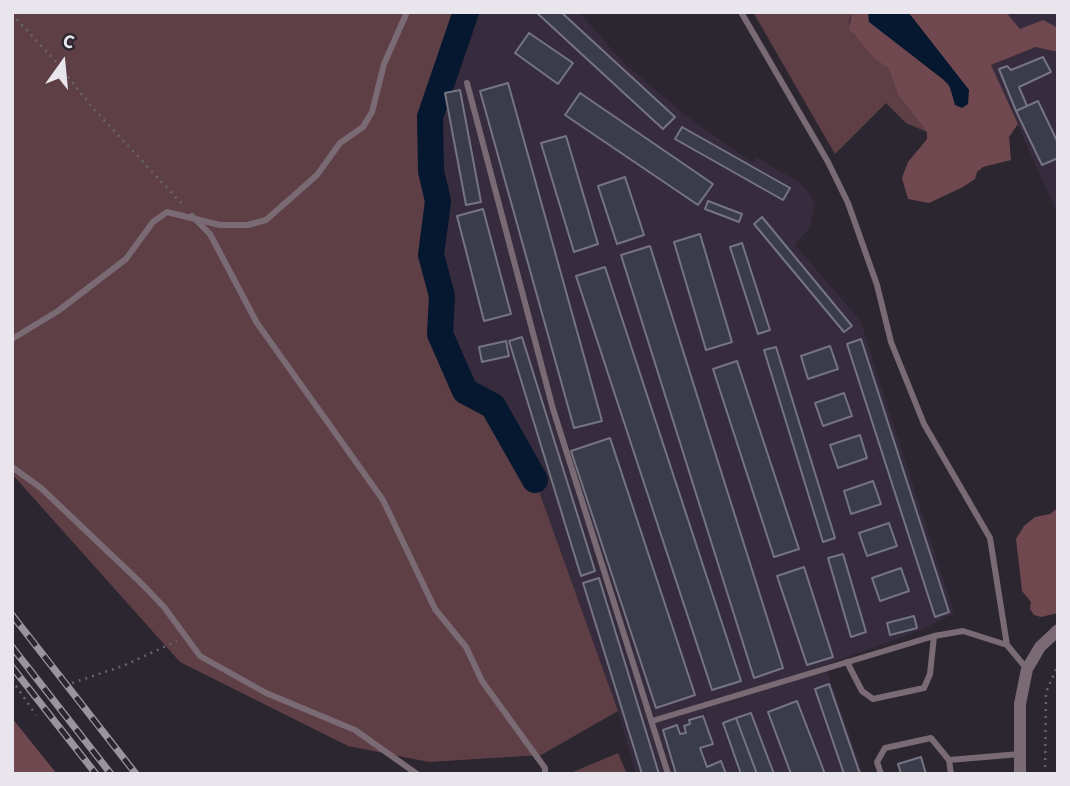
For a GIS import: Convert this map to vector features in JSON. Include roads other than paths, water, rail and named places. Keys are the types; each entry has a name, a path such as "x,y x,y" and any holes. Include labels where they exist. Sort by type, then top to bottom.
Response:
{"street":[{"path":"1020,774 1020,704 1027,669 1040,647 1058,630"}],"lane":[{"path":"12,339 58,311 126,259 153,222 167,212 220,225 248,225 266,220 317,175 340,143 363,127 372,111 384,64 407,12"},
{"path":"741,12 828,162 848,203 877,285 891,342 919,412 990,538 1007,645 1027,669"},
{"path":"467,83 553,410 668,774"},
{"path":"192,216 210,234 257,323 383,500 435,609 466,647 482,681 545,768 545,774"},
{"path":"12,467 41,488 137,579 164,607 200,656 266,693 355,730 416,774"},
{"path":"652,721 934,636 963,631 1007,645"},
{"path":"847,662 862,691 873,699 924,688 930,674 934,636"},
{"path":"881,774 877,762 885,748 931,738 950,760 951,774"},
{"path":"950,760 1020,754"}],"water":[{"path":"868,12 908,12 969,90 968,104 962,108 955,105 949,84 869,22"}],"waterway":[{"path":"466,12 430,117 431,171 438,201 431,255 442,296 440,334 465,391 493,406 535,480"}],"railway":[{"path":"12,615 136,774"},
{"path":"12,647 111,774"},
{"path":"12,667 96,774"}]}
